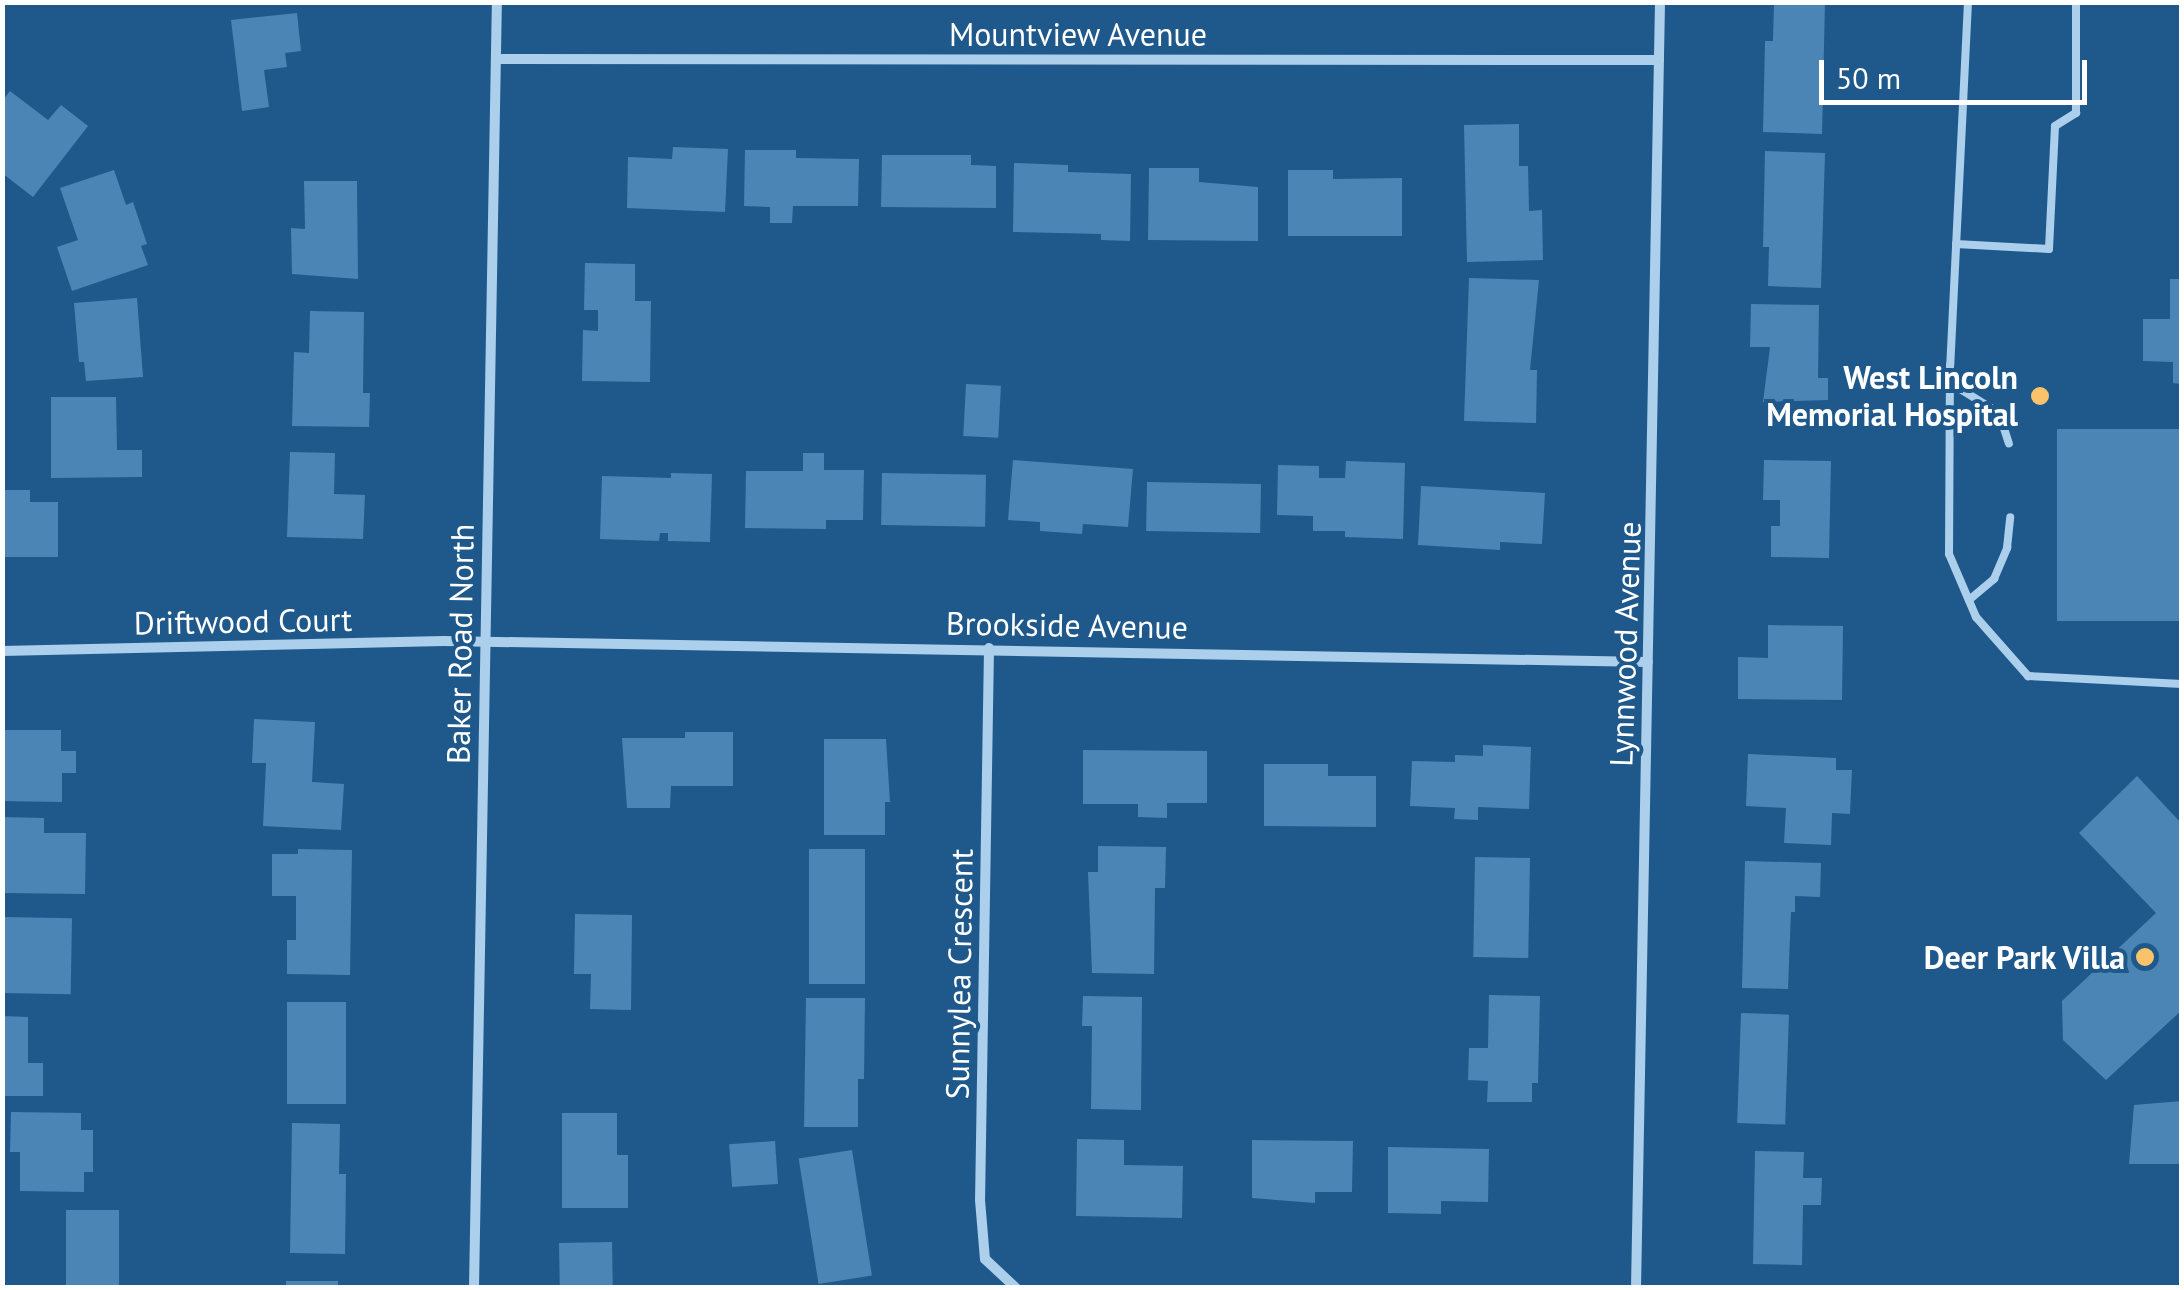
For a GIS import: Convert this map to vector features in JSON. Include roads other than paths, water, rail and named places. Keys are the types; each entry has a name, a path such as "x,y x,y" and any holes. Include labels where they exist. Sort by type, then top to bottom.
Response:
{"street":[{"name":"Baker Road North","path":"474,1288 497,2"},
{"name":"Lynnwood Avenue","path":"1636,1288 1660,2"},
{"name":"Mountview Avenue","path":"498,59 1659,60"},
{"name":"Brookside Avenue","path":"484,644 989,648 1648,662"},
{"name":"Driftwood Court","path":"2,651 484,644"},
{"name":"Sunnylea Crescent","path":"989,648 980,1200 985,1259 1016,1288"}],"lane":[{"path":"1968,2 1949,382 1949,554 1976,617 2028,676 2182,684"},
{"path":"1956,244 2049,249 2055,126 2076,113 2076,2"},
{"path":"1949,382 1999,413 2009,443"},
{"path":"1969,600 1994,579 2006,548 2010,518"}],"place":[{"name":"West Lincoln Memorial Hospital","path":"2040,396"},
{"name":"Deer Park Villa","path":"2145,957"}]}
